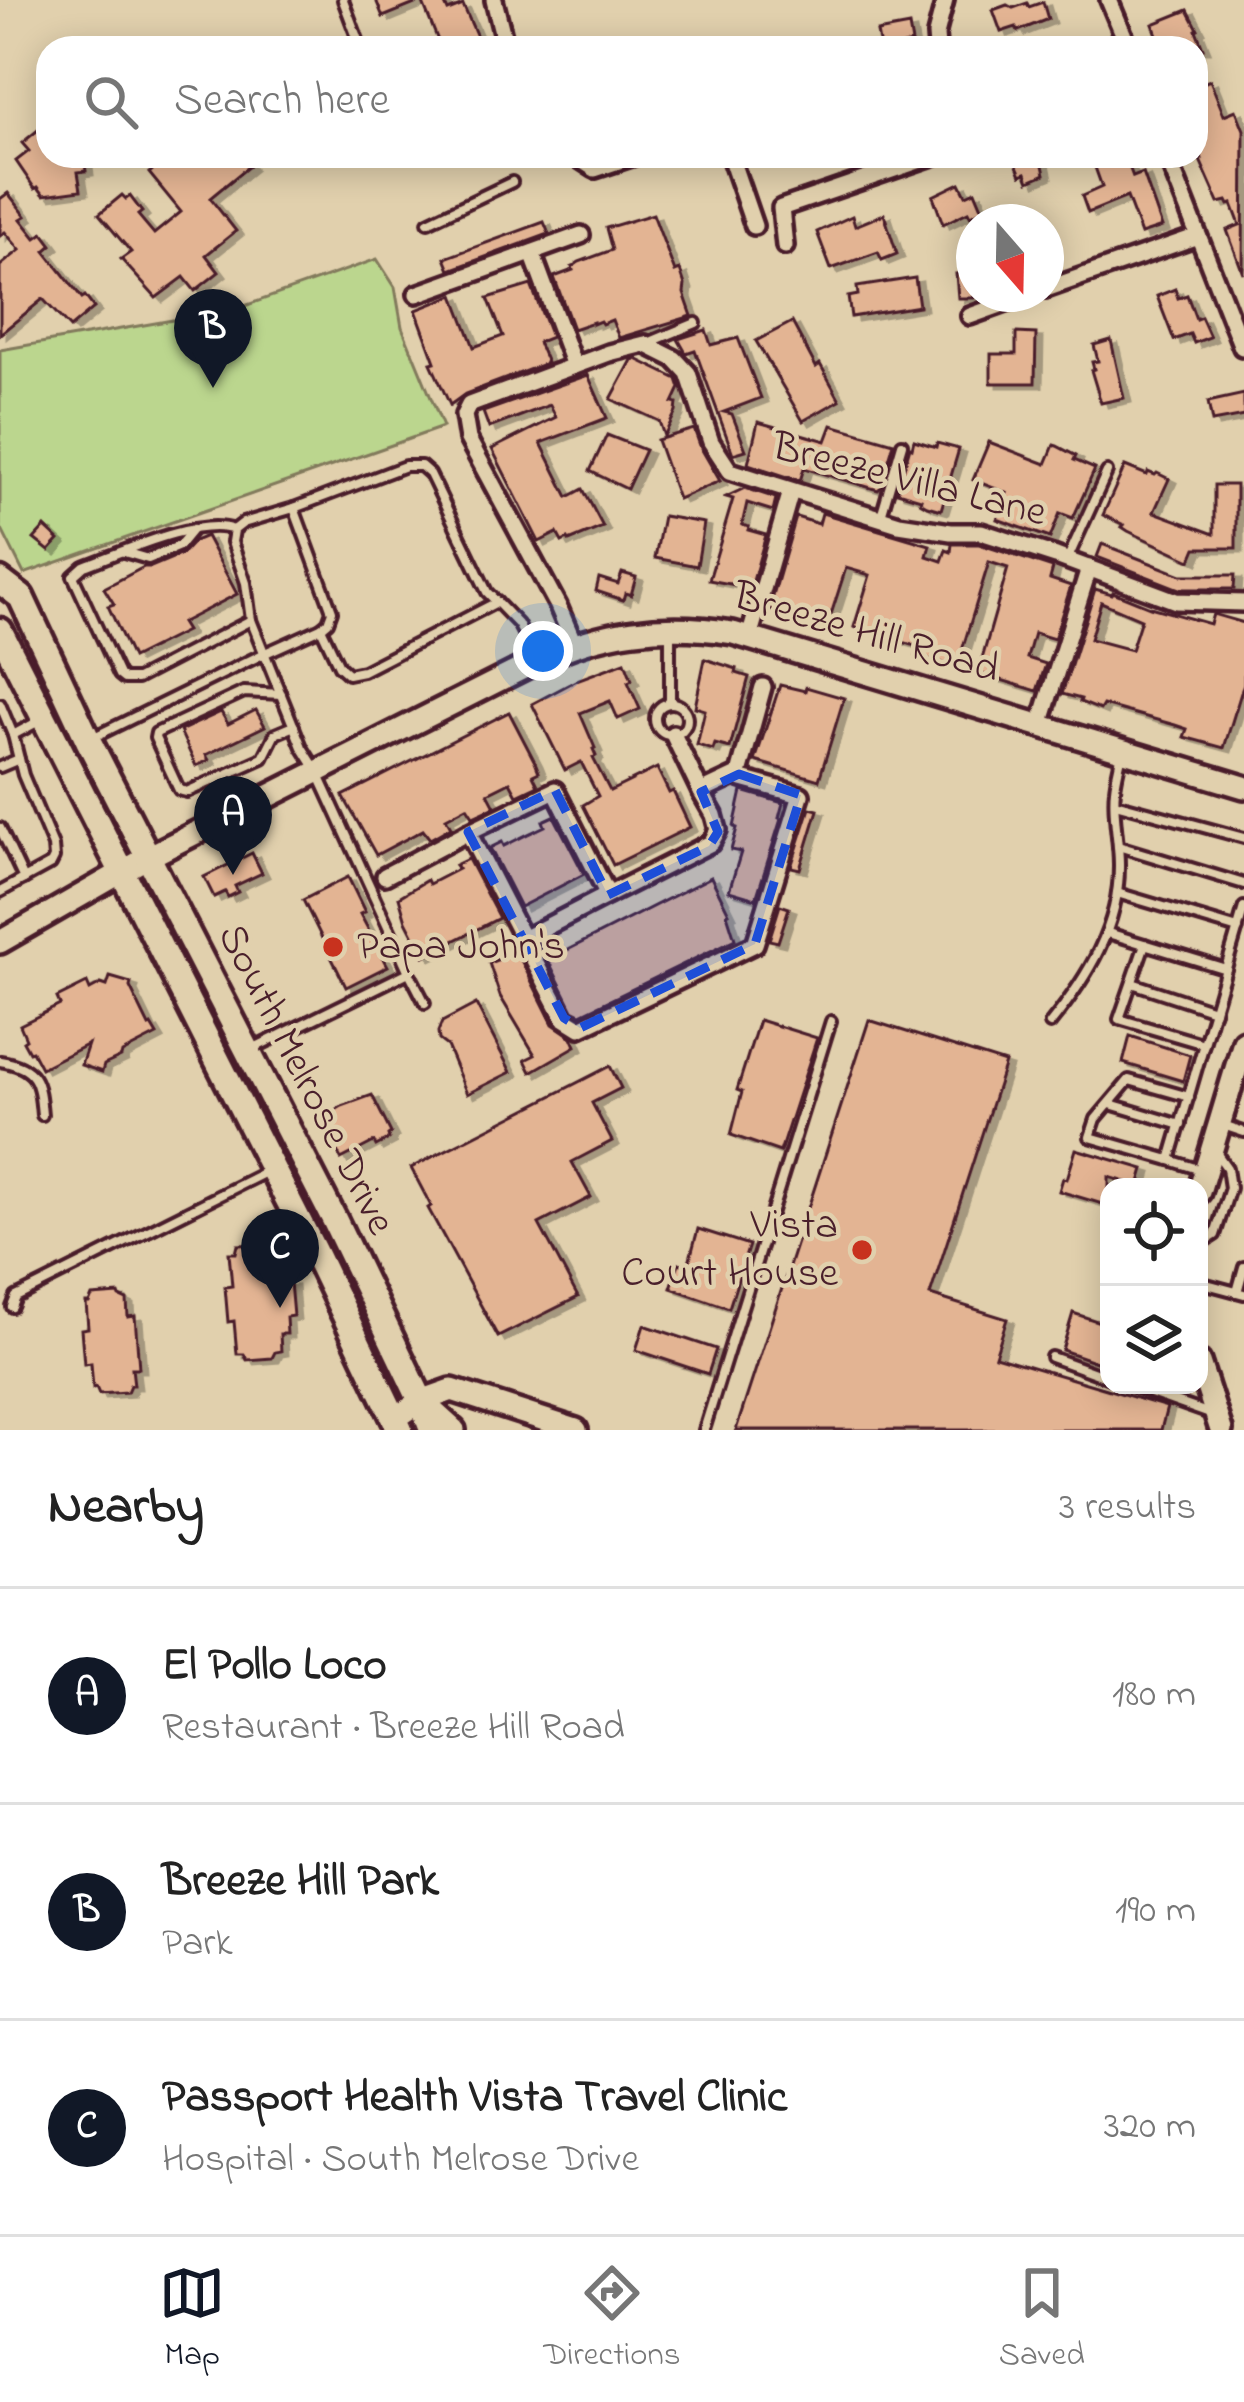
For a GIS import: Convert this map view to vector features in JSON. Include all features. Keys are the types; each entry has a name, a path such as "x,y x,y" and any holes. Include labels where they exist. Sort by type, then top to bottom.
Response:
{"main road":[{"name":"South Melrose Drive","path":"0,581 21,597 88,740 334,1219 432,1430"},
{"name":"South Melrose Drive","path":"0,632 7,662 45,718 123,871 273,1169 393,1426"}],"street":[{"path":"494,0 503,36"},
{"path":"936,36 944,0"},
{"path":"1109,0 1124,36"},
{"path":"734,168 754,226"},
{"path":"784,246 782,208 898,168"},
{"path":"1172,168 1242,347"},
{"path":"417,294 581,235"},
{"path":"1064,283 1198,236"},
{"path":"532,253 574,366"},
{"path":"970,316 981,312"},
{"path":"575,646 468,439 464,415 470,405 645,344"},
{"name":"Breeze Villa Lane","path":"645,344 674,359 688,373 711,442 730,471 899,524 981,532 1175,602 1244,602"},
{"path":"748,638 791,491"},
{"path":"1040,725 1089,568"},
{"name":"Breeze Hill Road","path":"1,938 148,857 537,662 631,629 696,627 748,638 1244,787"},
{"path":"468,832 564,1018 580,1028 755,944 801,795 742,779 739,774 764,687"},
{"path":"523,938 711,843 718,830 714,815 673,734"},
{"path":"701,792 739,774"},
{"path":"386,876 555,790 608,895"},
{"path":"1203,1178 1237,1088 1244,1042"},
{"path":"1208,1389 1219,1423"},
{"path":"393,1426 421,1401 452,1390 576,1430"},
{"path":"421,1401 454,1430"}],"lane":[{"path":"343,0 356,36"},
{"path":"428,222 512,182"},
{"path":"645,344 696,323"},
{"path":"880,518 902,444"},
{"path":"425,1003 262,654 232,542 234,530 405,466 422,466 488,592 518,623 537,662"},
{"path":"1067,560 1107,472"},
{"path":"88,740 328,622 332,611 294,508"},
{"path":"234,530 223,525 194,528 84,566 73,576 124,680 137,679 251,620"},
{"path":"123,552 148,560 179,545 194,528"},
{"path":"322,628 339,666 348,674 363,671 497,602"},
{"path":"670,628 670,703"},
{"path":"281,694 244,692 156,733 155,738 179,790 188,792 263,758 275,734 294,726"},
{"path":"670,703 683,708 687,717 685,727 673,734 662,731 656,722 657,712 670,703"},
{"path":"0,704 55,858 0,892"},
{"path":"13,735 45,718"},
{"path":"1050,1024 1093,963 1108,932 1117,893 1115,802 1122,750"},
{"path":"0,767 19,759"},
{"path":"1115,802 1244,838"},
{"path":"0,828 24,879"},
{"path":"1118,846 1244,884"},
{"path":"1117,893 1238,929"},
{"path":"1170,1160 1244,907"},
{"path":"1108,932 1226,969"},
{"path":"1145,944 1119,1019 1204,1043"},
{"path":"246,1052 409,972"},
{"path":"1132,983 1214,1010"},
{"path":"704,1430 831,1021"},
{"path":"0,1061 36,1077 42,1115"},
{"path":"1189,1097 1129,1080 1096,1119 1090,1137 1170,1160 1196,1178"},
{"path":"1110,1104 1181,1125"},
{"path":"1220,1124 1244,1132"},
{"path":"1208,1239 1215,1234 1230,1188 1227,1168 1212,1148"},
{"path":"12,1307 16,1297 273,1169"},
{"path":"1208,1284 1240,1293 1244,1267"},
{"path":"1051,1357 1100,1375"},
{"path":"1150,1394 1219,1423"}],"highlighted area":[{"path":"739,774 801,795 755,944 580,1028 564,1018 468,832 555,790 608,895 709,846 718,832 701,792"}],"green space":[{"path":"377,259 395,287 402,327 443,427 24,574 0,526 0,350 236,309"}],"building":[{"path":"376,0 443,0 448,11 463,5 477,36 436,36 422,1 383,17"},
{"path":"1043,2 1048,19 1001,32 993,10"},
{"path":"1188,10 1198,36 1158,36 1153,24"},
{"path":"909,26 911,36 878,36 877,32"},
{"path":"1208,81 1224,115 1236,110 1244,130 1243,273 1227,230 1240,225 1232,204 1219,203 1204,168 1208,168"},
{"path":"36,132 36,168 86,168 78,172 81,190 44,195 35,189 16,161 29,151 22,143"},
{"path":"155,168 247,168 210,198 236,231 206,255 219,272 195,291 184,277 156,298 121,259 131,252 99,214 122,195 130,196 154,234 181,212 149,173"},
{"path":"1018,168 1044,168 1045,174 1029,181 1026,173 1021,175"},
{"path":"1095,168 1130,168 1133,177 1143,173 1162,227 1141,234 1127,197 1088,213 1082,196 1102,187"},
{"path":"960,183 966,195 975,191 980,204 956,204 956,218 943,224 933,196"},
{"path":"8,193 26,216 21,219 36,238 43,233 52,245 45,251 94,308 70,328 43,299 0,334 0,266 20,250 5,232 0,236 0,199"},
{"path":"653,214 675,272 680,270 692,316 619,338 612,320 573,329 554,277 612,250 606,228"},
{"path":"884,214 897,254 882,260 878,252 831,269 817,232 852,216 855,226"},
{"path":"544,222 549,234 450,270 445,258"},
{"path":"915,278 919,306 851,317 848,297 858,295 857,287"},
{"path":"531,285 551,337 538,342 547,363 465,394 450,405 431,363 435,362 416,310 454,295 474,347 503,336 488,298"},
{"path":"1175,289 1178,298 1187,295 1196,319 1201,317 1210,337 1194,343 1190,334 1174,340 1157,296"},
{"path":"792,322 840,400 803,421 756,341"},
{"path":"706,330 711,345 738,338 761,398 724,412 732,414 746,450 733,454 695,350 686,353 678,339"},
{"path":"1016,333 1036,334 1035,383 991,383 991,354 1016,354"},
{"path":"1111,340 1124,398 1101,403 1091,370 1092,362 1098,361 1094,345"},
{"path":"636,359 677,379 676,412 664,436 659,421 611,399"},
{"path":"588,375 607,418 541,443 568,497 583,489 603,527 569,541 562,542 557,533 539,542 492,449 556,417 550,405 489,428 483,412"},
{"path":"1244,394 1244,416 1212,422 1208,402"},
{"path":"758,422 826,441 832,425 894,443 881,487 878,490 804,468 800,481 748,464"},
{"path":"694,429 720,481 678,499 657,440"},
{"path":"607,435 645,450 627,489 590,471"},
{"path":"914,440 959,449 941,510 897,492"},
{"path":"989,442 1046,464 1054,445 1095,469 1073,518 1060,513 1050,538 997,519 1007,493 973,480"},
{"path":"1125,466 1169,479 1154,512 1214,534 1214,485 1236,485 1236,548 1196,548 1191,560 1103,515"},
{"path":"745,488 776,498 773,511 747,503 742,525 766,535 751,588 709,580 733,499 726,497"},
{"path":"822,513 930,545 927,556 942,561 952,544 979,544 1053,568 1050,579 1071,586 1054,639 1034,633 1027,658 1046,664 1037,691 978,673 1008,568 989,562 957,667 916,656 919,647 854,627 870,575 846,568 827,627 769,610 796,517 819,524"},
{"path":"663,516 704,523 697,566 655,558"},
{"path":"45,527 59,540 49,551 34,539"},
{"path":"206,536 237,594 181,623 186,631 132,658 104,588 182,554"},
{"path":"1102,544 1181,575 1235,575 1234,589 1179,589 1097,557"},
{"path":"622,573 636,577 631,595 625,593 623,600 596,591 599,578 618,584"},
{"path":"1095,589 1210,624 1213,614 1244,623 1244,683 1224,748 1184,737 1187,729 1175,725 1103,705 1100,710 1062,694","holes":["1101,602 1141,619 1131,650 1090,639"]},
{"path":"705,659 749,677 730,748 697,745 705,710 695,707"},
{"path":"625,662 640,709 618,719 610,701 580,713 595,748 593,758 610,791 657,768 690,827 613,865 583,805 598,796 581,762 565,770 532,704"},
{"path":"780,685 844,698 819,780 755,761"},
{"path":"256,710 265,726 206,755 209,760 196,766 180,731 221,712 228,724"},
{"path":"509,712 539,772 533,775 538,785 517,795 510,782 488,793 495,806 473,816 467,807 446,818 451,827 430,839 423,830 376,855 343,796"},
{"path":"742,791 783,803 756,899 729,891 741,852 731,850"},
{"path":"810,808 818,810 800,869 791,867"},
{"path":"554,816 584,874 520,907 490,848 545,826 543,821"},
{"path":"252,853 262,873 235,886 238,892 228,897 225,892 214,897 204,877"},
{"path":"468,859 499,918 424,956 399,897 458,869 455,865"},
{"path":"348,877 365,912 360,914 388,966 346,987 303,900"},
{"path":"711,877 729,913 735,939 581,1014 573,1010 548,960"},
{"path":"780,905 789,908 778,942 769,940"},
{"path":"517,952 553,1024 572,1037 576,1046 531,1072 525,1060 535,1055 500,996 489,963"},
{"path":"110,977 131,983 157,1035 104,1065 102,1072 81,1065 88,1044 41,1068 23,1041 20,1025 60,1005 57,998 87,983 90,990 107,986"},
{"path":"476,1004 511,1072 467,1094 438,1032 442,1022"},
{"path":"759,1020 817,1038 780,1152 731,1135 742,1092 737,1090"},
{"path":"869,1020 1005,1063 930,1295 1007,1319 995,1356 1100,1387 1100,1394 1123,1394 1167,1407 1161,1430 736,1430"},
{"path":"1130,1036 1190,1055 1183,1081 1123,1063"},
{"path":"610,1066 621,1088 592,1103 612,1141 572,1162 591,1197 539,1224 578,1297 498,1337 411,1168"},
{"path":"372,1095 391,1133 389,1139 341,1159 324,1125 333,1121 329,1114"},
{"path":"1076,1149 1144,1169 1141,1178 1100,1178 1100,1203 1059,1191 1063,1178 1067,1179"},
{"path":"698,1229 749,1245 729,1308 671,1288 679,1263 688,1266"},
{"path":"262,1244 273,1250 282,1283 290,1282 293,1316 286,1317 287,1334 280,1334 281,1351 272,1358 247,1360 244,1354 237,1354 234,1321 228,1322 229,1253 236,1253 238,1245"},
{"path":"119,1294 127,1300 128,1317 135,1316 139,1368 132,1368 134,1385 127,1392 99,1394 93,1388 91,1363 84,1364 81,1329 88,1328 86,1303 92,1296"},
{"path":"1073,1313 1100,1322 1100,1363 1062,1350"},
{"path":"644,1325 716,1349 708,1374 636,1350"}],"place":[{"name":"Breeze Hill Park","path":"213,388"},
{"name":"El Pollo Loco","path":"233,875"},
{"name":"Papa John's","path":"333,947"},
{"name":"Vista Court House","path":"862,1250"},
{"name":"Passport Health Vista Travel Clinic","path":"280,1308"}]}
